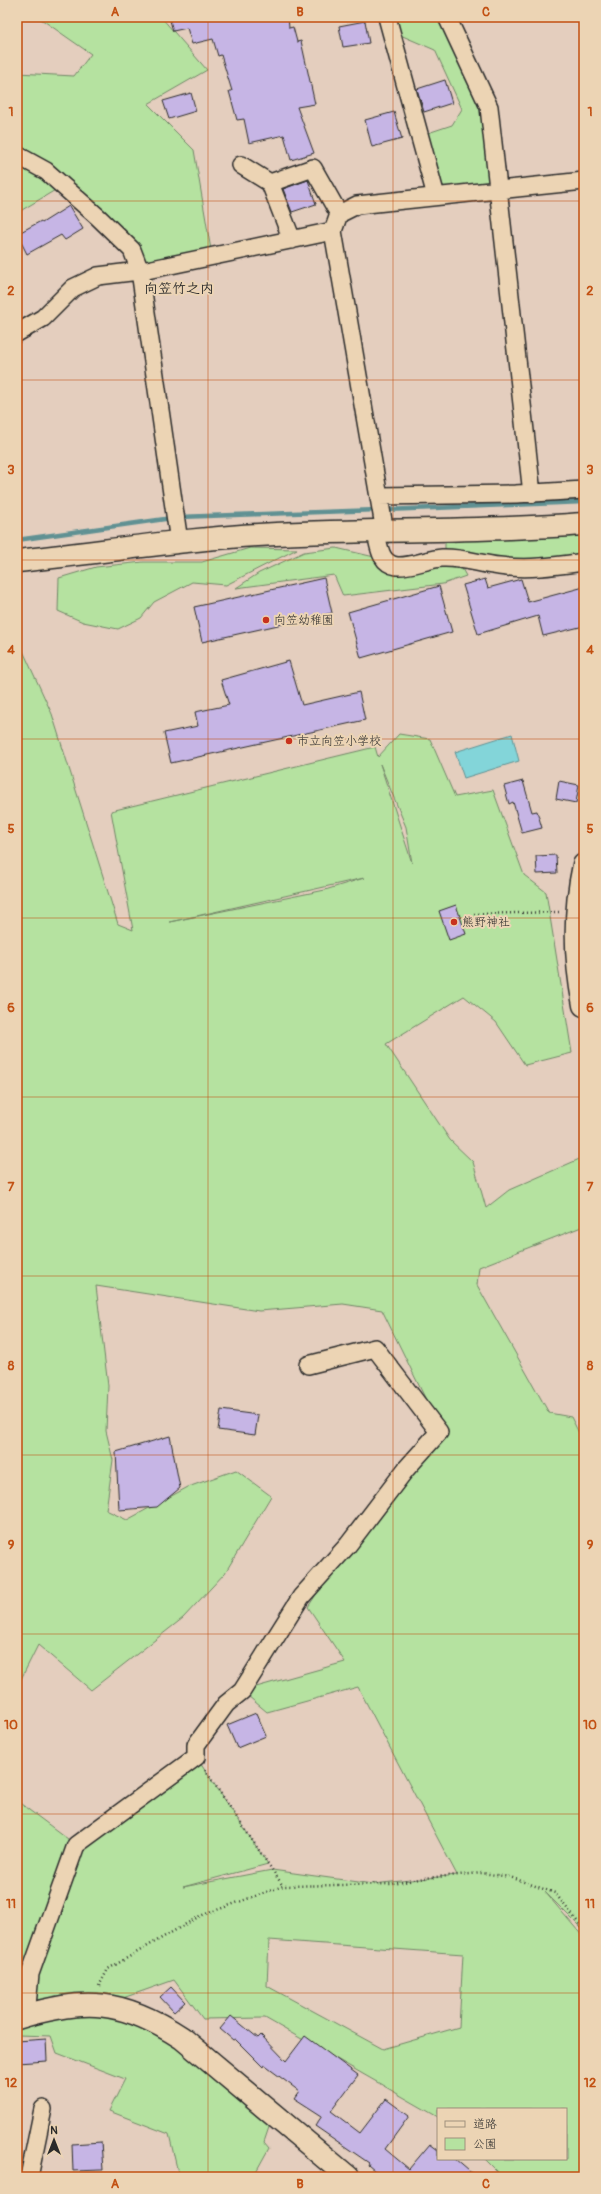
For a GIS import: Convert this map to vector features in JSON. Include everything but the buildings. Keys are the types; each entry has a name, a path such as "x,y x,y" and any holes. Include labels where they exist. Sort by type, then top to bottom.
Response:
{"street":[{"path":"387,17 436,196"},
{"path":"448,17 489,107 532,494"},
{"path":"17,155 46,172 98,217 132,250 140,271 179,542"},
{"path":"241,164 270,183 292,240"},
{"path":"270,183 313,168 339,214"},
{"path":"584,181 436,196 357,206 339,214 333,232 379,496 381,532 379,551 383,559 396,566 442,558 464,559 499,566 536,569 584,562"},
{"path":"17,332 43,318 73,288 98,276 140,271 333,232"},
{"path":"379,496 532,494 584,490"},
{"path":"17,561 179,542 276,534 524,529 584,524"},
{"path":"583,877 578,912 578,958 584,1005"},
{"path":"308,1365 375,1348 439,1432 406,1469 348,1545 301,1597 242,1691 226,1704 196,1745 196,1757 76,1845 30,1974 20,2014 90,2004 125,2009 155,2021 182,2038 348,2177"},
{"path":"29,2177 43,2109"}],"path":[{"path":"474,914 578,912"},
{"path":"196,1757 283,1886"},
{"path":"90,2004 108,1969 200,1916 283,1886 393,1884 424,1878 482,1873 510,1877 555,1893 584,1930"}],"green space":[{"path":"38,17 161,17 207,70 148,104 194,150 212,256 137,264 57,189 17,213 17,73 74,76 91,54"},
{"path":"386,17 447,17 489,107 497,182 434,190 419,136 452,125 462,109 435,50 391,31"},
{"path":"584,534 584,554 551,560 506,561 445,550 445,537"},
{"path":"250,548 297,549 226,585 192,582 154,602 141,618 118,629 83,622 58,611 59,578 96,567 143,562 202,562"},
{"path":"336,548 383,559 460,565 466,576 443,584 343,596 334,575 236,588 259,573 304,552"},
{"path":"17,638 52,714 118,924 133,930 111,811 375,747 378,757 399,734 430,739 455,797 493,790 524,875 546,892 572,1053 525,1065 496,1022 464,996 386,1044 450,1140 473,1162 486,1208 509,1190 584,1157 584,1226 479,1267 477,1285 549,1413 571,1417 584,1443 584,1931 545,1892 584,1938 584,2177 503,2177 486,2160 567,2160 567,2108 437,2108 437,2116 265,2018 203,2019 174,1980 123,1998 75,2006 148,2018 273,2115 264,2142 269,2148 253,2177 179,2177 169,2134 109,2111 125,2079 57,2053 51,2036 17,2035 17,1801 76,1845 196,1757 268,1864 183,1887 272,1870 373,1884 457,1875 358,1687 267,1712 242,1691 345,1662 308,1607 356,1533 439,1432 432,1412 382,1310 343,1304 259,1311 96,1286 108,1386 106,1431 113,1460 106,1510 127,1520 188,1487 236,1470 271,1496 225,1573 183,1618 91,1690 38,1645 17,1687","holes":["380,764 406,827 412,863","364,878 325,890 179,920","269,1940 463,1954 459,2027 383,2049 267,1986"]}],"water":[{"path":"512,734 519,761 464,778 455,752"}],"waterway":[{"path":"385,510 584,502"},
{"path":"179,517 378,510"},
{"path":"17,540 172,518"}],"place":[{"name":"向笠幼稚園","path":"266,620"},
{"name":"市立向笠小学校","path":"289,741"},
{"name":"熊野神社","path":"454,922"}],"district":[{"name":"向笠竹之内","path":"179,288"}]}
